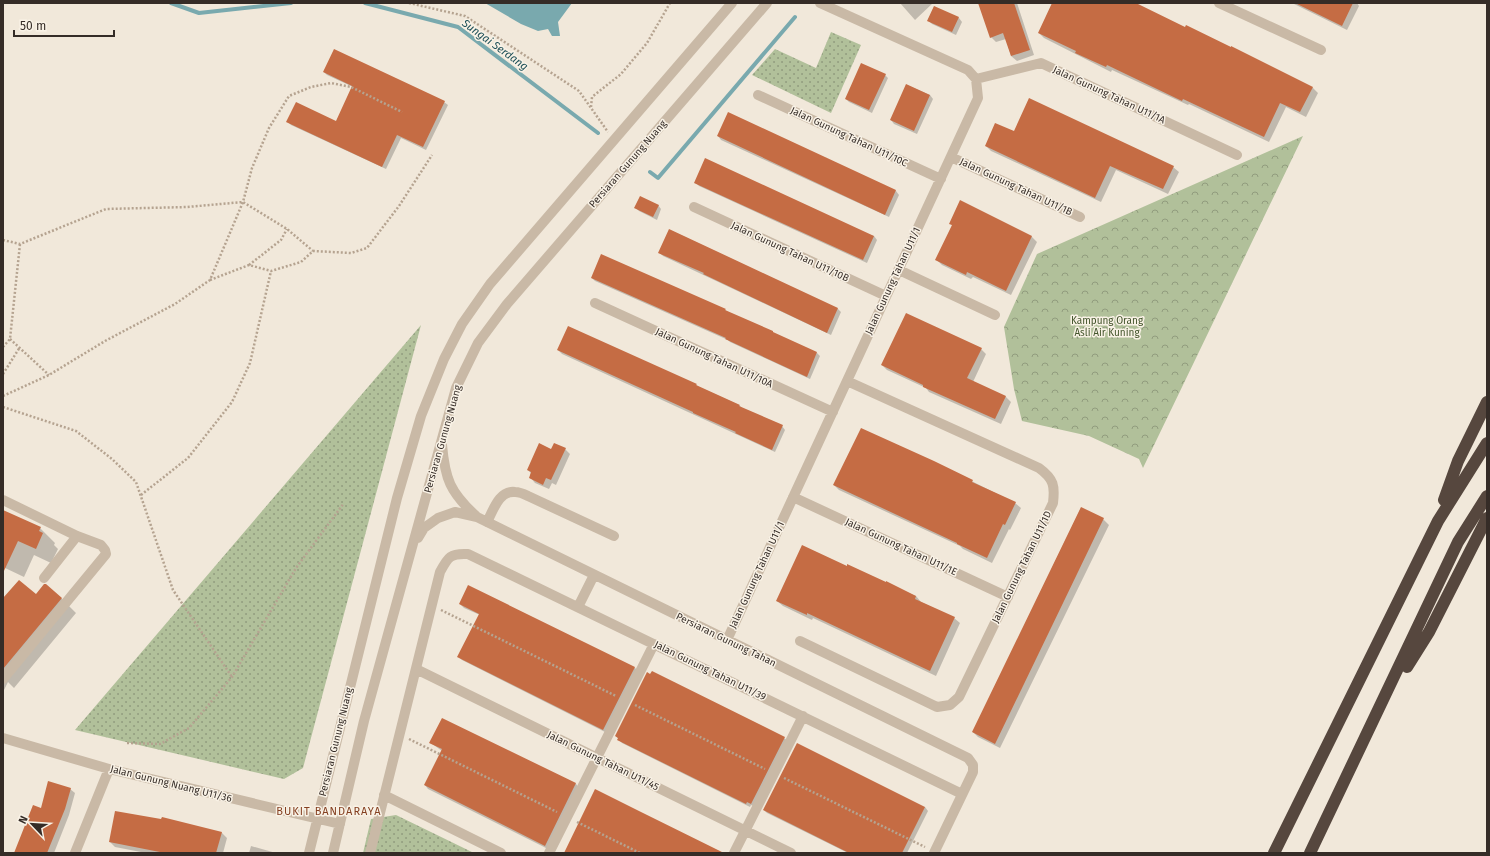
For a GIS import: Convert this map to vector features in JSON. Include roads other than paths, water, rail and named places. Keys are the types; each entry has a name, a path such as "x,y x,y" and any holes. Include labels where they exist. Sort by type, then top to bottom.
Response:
{"highway":[{"path":"1438,520 1458,461 1487,402"},
{"path":"1274,853 1438,520 1487,443"},
{"path":"1310,853 1458,542 1487,496"},
{"path":"1378,712 1429,632 1487,518"}],"street":[{"name":"Persiaran Gunung Nuang","path":"309,853 397,498 421,416 444,360 462,324 490,284 732,3"},
{"name":"Persiaran Gunung Nuang","path":"333,853 364,720 456,388 478,344 507,304 767,3"},
{"path":"820,3 833,6 968,70 976,79"},
{"path":"1219,3 1321,50"},
{"name":"Jalan Gunung Tahan U11/1A","path":"976,79 1041,63 1237,155"},
{"name":"Jalan Gunung Tahan U11/1","path":"727,640 978,98 976,79"},
{"name":"Jalan Gunung Tahan U11/10C","path":"758,95 941,179"},
{"name":"Jalan Gunung Tahan U11/1B","path":"951,157 1080,217"},
{"name":"Jalan Gunung Tahan U11/10B","path":"694,207 886,296"},
{"path":"898,270 995,315"},
{"name":"Jalan Gunung Tahan U11/10A","path":"595,303 833,412"},
{"name":"Jalan Gunung Tahan U11/1D","path":"800,641 937,707 950,705 959,697 1053,503 1054,490 1050,476 1039,468 847,381"},
{"path":"442,438 444,467 450,486 461,503 477,517"},
{"path":"487,522 498,501 505,494 515,492 528,496 614,536"},
{"name":"Jalan Gunung Tahan U11/1E","path":"793,497 1008,597"},
{"path":"3,500 77,536 101,545 106,550 104,556 3,679"},
{"path":"412,547 424,528 438,518 455,512 477,517"},
{"name":"Persiaran Gunung Tahan","path":"477,517 594,576 968,758 973,765 973,772 962,794"},
{"path":"44,578 77,536"},
{"name":"Jalan Gunung Tahan U11/39","path":"416,669 440,572 447,559 456,554 468,554 962,794"},
{"path":"578,608 594,576"},
{"path":"550,853 654,644"},
{"path":"370,853 416,669"},
{"name":"Jalan Gunung Tahan U11/45","path":"416,669 791,853"},
{"path":"734,853 802,716"},
{"name":"Jalan Gunung Nuang U11/36","path":"3,738 109,769 340,824"},
{"path":"75,853 109,769"},
{"path":"934,852 962,794"},
{"path":"384,795 501,853"}],"water":[{"path":"485,3 572,3 558,22 560,36 552,36 548,29 538,31 521,24"}],"waterway":[{"name":"Sungai Serdang","path":"171,3 199,13 291,3"},
{"name":"Sungai Serdang","path":"365,3 458,27 598,133"},
{"name":"Sungai Serdang","path":"650,172 658,178 795,17"}],"district":[{"name":"BUKIT BANDARAYA","path":"329,811"}],"park label":[{"name":"Kampung Orang Asli Air Kuning","path":"1107,326"}]}
